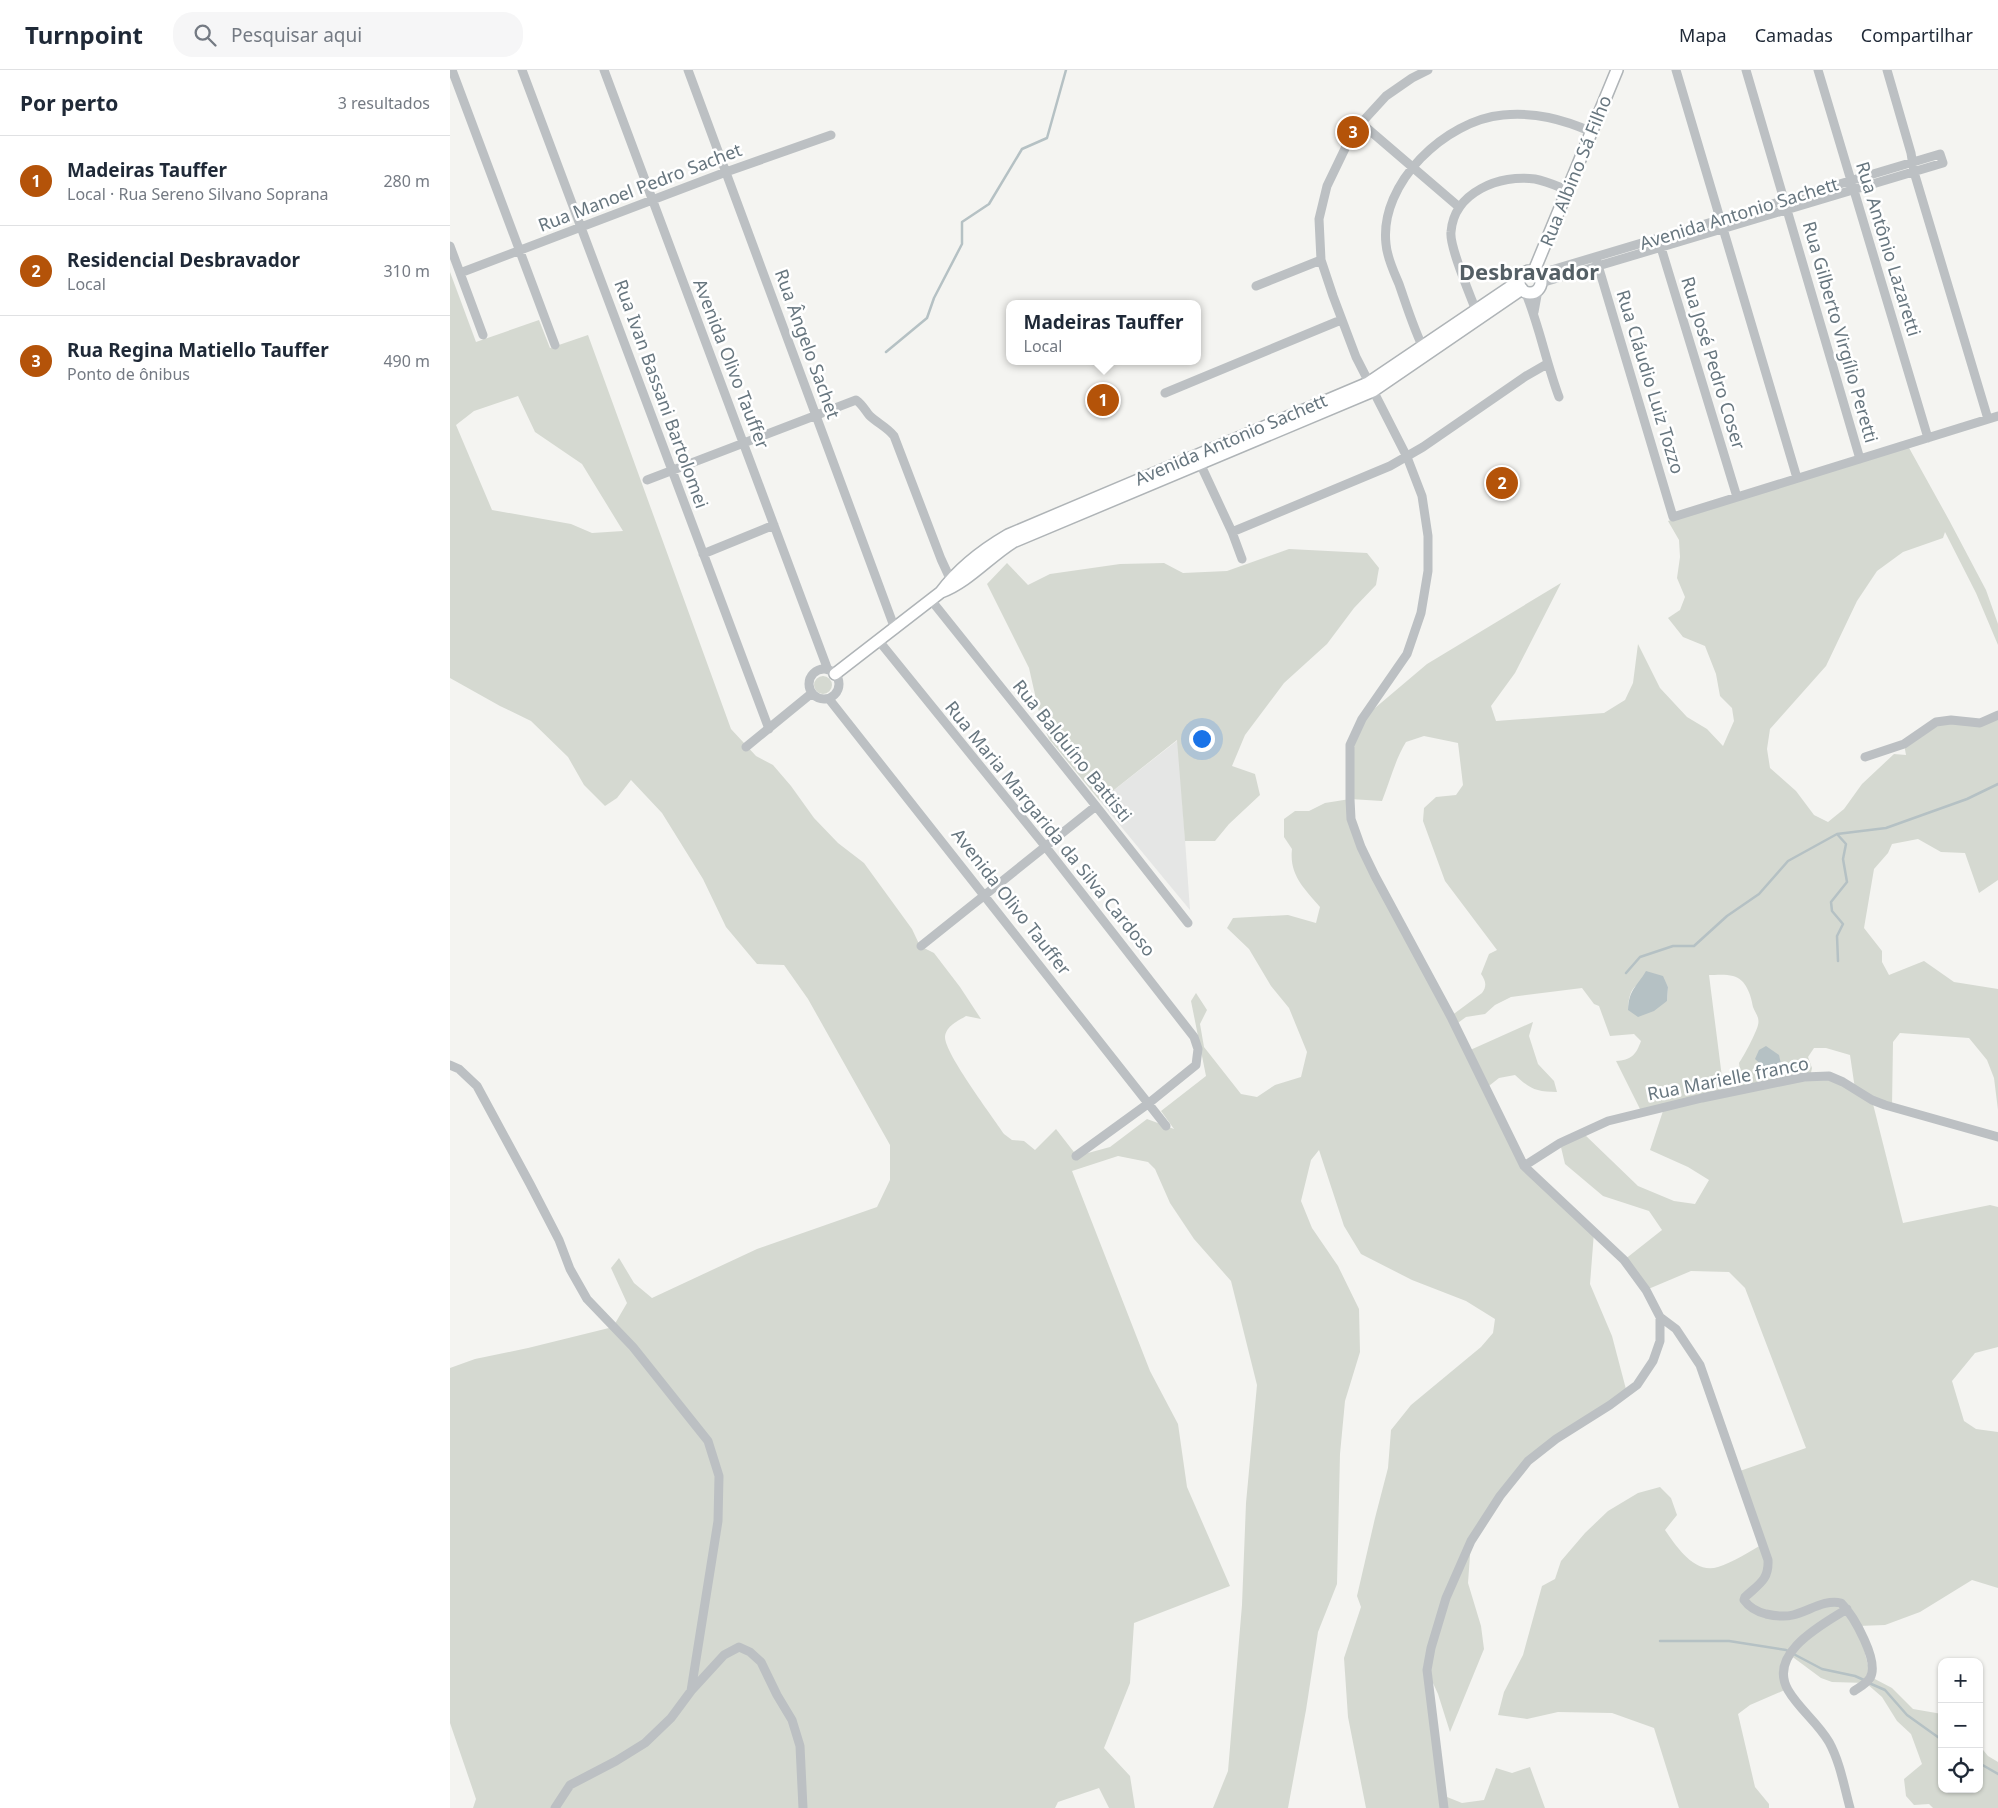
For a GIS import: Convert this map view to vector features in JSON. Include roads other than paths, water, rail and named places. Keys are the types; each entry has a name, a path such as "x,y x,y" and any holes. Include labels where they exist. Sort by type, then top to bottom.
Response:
{"street":[{"path":"452,70 555,345"},
{"name":"Rua Ivan Bassani Bartolomei","path":"522,70 769,729"},
{"name":"Avenida Olivo Tauffer","path":"604,70 774,525 832,672"},
{"name":"Rua Ângelo Sachet","path":"688,70 895,629"},
{"path":"1428,70 1412,78 1386,96 1361,123 1347,142 1326,186 1319,219 1321,260 1341,320 1371,387 1407,457 1422,496 1428,536 1428,571 1421,614 1407,654 1362,719 1350,744 1351,819 1361,847 1375,876 1451,1016 1524,1166 1624,1260 1646,1290 1660,1317 1676,1329 1700,1365 1768,1560 1769,1571 1765,1579 1745,1597 1747,1604 1759,1612 1774,1616 1792,1615 1832,1601 1841,1603 1858,1626 1868,1650 1872,1668 1868,1680 1854,1691"},
{"name":"Rua Albino Sá Filho","path":"1534,312 1538,279 1568,190 1617,70"},
{"path":"1676,70 1797,478"},
{"name":"Rua Gilberto Virgílio Peretti","path":"1746,70 1860,459"},
{"name":"Rua Antônio Lazaretti","path":"1818,70 1928,438"},
{"path":"1887,70 1988,419"},
{"path":"1424,350 1390,262 1386,244 1386,227 1390,209 1398,188 1412,167 1437,143 1458,130 1486,118 1501,115 1540,115 1571,123 1592,132"},
{"path":"1361,123 1459,207"},
{"name":"Rua Manoel Pedro Sachet","path":"460,273 726,172 831,135"},
{"name":"Avenida Antonio Sachett","path":"832,672 879,641 952,583 999,550 1062,516 1371,387 1478,314 1522,287 1520,277 1526,271 1538,279 1942,159"},
{"path":"1478,314 1450,233 1459,207 1476,192 1490,184 1505,180 1534,179 1568,190"},
{"name":"Rua José Pedro Coser","path":"1659,243 1737,497"},
{"path":"450,246 483,335"},
{"path":"1256,286 1321,260"},
{"name":"Rua Cláudio Luiz Tozzo","path":"1597,261 1673,517 1737,497"},
{"path":"1522,287 1531,293 1538,279"},
{"name":"Rua Albino Sá Filho","path":"1522,287 1534,312 1547,364 1559,397"},
{"path":"1166,393 1341,320"},
{"path":"1232,532 1390,466 1407,457 1526,376 1547,364"},
{"path":"646,480 856,400 894,436 952,583"},
{"path":"1737,497 1998,416"},
{"path":"1198,459 1232,532 1242,559"},
{"path":"703,554 774,525"},
{"name":"Rua Balduíno Battisti","path":"930,600 1188,923"},
{"name":"Rua Maria Margarida da Silva Cardoso","path":"879,641 1044,846 1194,1037 1198,1049 1196,1066 1149,1103"},
{"path":"816,671 832,672 839,679 838,691 829,699 820,699 812,693 810,688 812,676 816,671"},
{"path":"746,747 812,693"},
{"name":"Avenida Olivo Tauffer","path":"829,699 1166,1126"},
{"path":"1865,756 1904,744 1936,722 1951,720 1980,723 1998,715"},
{"path":"920,946 1096,806"},
{"path":"450,1065 459,1070 477,1086 530,1184 558,1240 570,1270 587,1298 632,1347 708,1442 719,1476 718,1521 691,1691"},
{"name":"Rua Marielle franco","path":"1524,1166 1560,1143 1608,1121 1702,1098 1804,1077 1829,1076 1843,1082 1872,1100 1885,1105 1998,1137"},
{"path":"1076,1156 1149,1103"},
{"path":"1444,1808 1427,1670 1431,1648 1446,1598 1471,1541 1500,1496 1528,1461 1556,1439 1610,1405 1637,1385 1653,1361 1660,1341 1660,1317"},
{"path":"1848,1610 1813,1629 1793,1649 1787,1658 1784,1675 1787,1689 1829,1742 1837,1762 1850,1808"},
{"path":"555,1808 570,1785 616,1761 645,1743 670,1718 691,1691 724,1655 739,1647 750,1652 760,1662 792,1720 800,1746 803,1808"}],"waterway":[{"path":"886,352 927,318 934,298 962,244 962,222 989,204 1022,149 1047,138 1066,70"},
{"path":"1626,973 1640,957 1673,946 1694,946 1727,916 1759,894 1788,861 1837,834 1886,828 1967,799 1998,784"},
{"path":"1837,834 1846,844 1843,859 1847,882 1831,902 1832,911 1843,924 1837,936 1838,961"},
{"path":"1660,1641 1729,1641 1786,1650 1822,1669 1855,1676 1864,1680"},
{"path":"1869,1683 1885,1690 1907,1715 1938,1737"},
{"path":"1983,1765 1998,1774"}],"place":[{"name":"Rua Regina Matiello Tauffer","path":"1353,132"},
{"name":"Madeiras Tauffer","path":"1103,400"},
{"name":"Residencial Desbravador","path":"1502,483"}],"district":[{"name":"Desbravador","path":"1529,272"}]}
